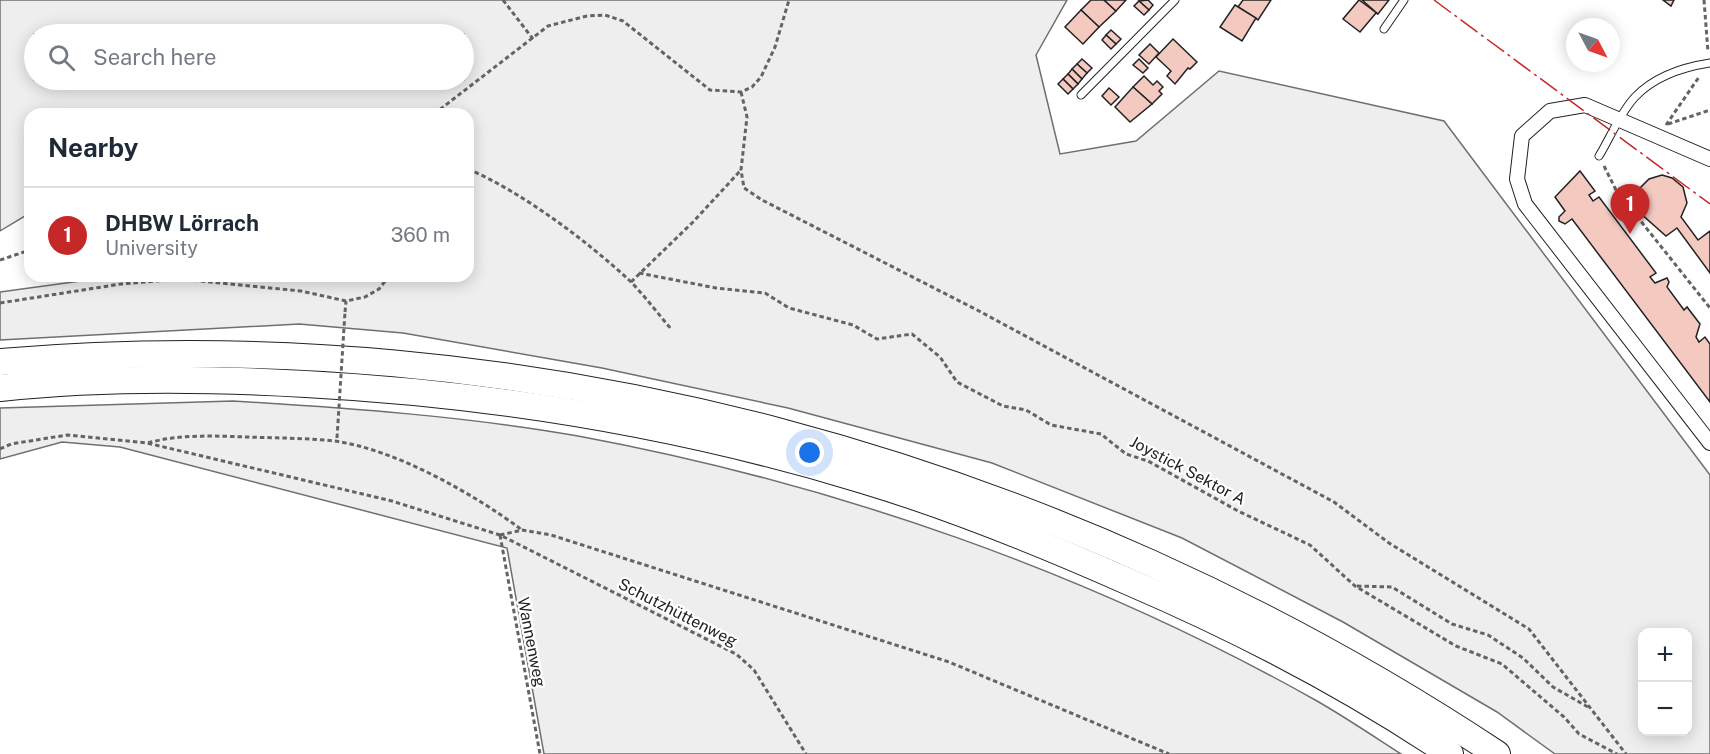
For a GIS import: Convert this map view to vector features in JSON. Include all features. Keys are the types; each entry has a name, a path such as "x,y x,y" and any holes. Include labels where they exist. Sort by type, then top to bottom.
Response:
{"highway":[{"path":"0,362 221,354 386,362 579,387 724,417 875,458 996,499 1103,542 1216,592 1356,666 1497,754"},
{"path":"0,388 41,384 224,380 385,388 576,413 711,439 864,480 1029,538 1198,612 1339,686 1450,754"}],"street":[{"path":"1710,159 1585,105 1550,111 1522,136 1517,179 1525,204 1710,443"}],"lane":[{"path":"1081,95 1175,0"},
{"path":"1384,29 1404,0"},
{"path":"1599,156 1635,97 1676,71 1710,63"}],"path":[{"path":"502,0 533,39"},
{"path":"474,84 548,26 587,16 605,15 622,21 710,90 741,92 752,87 761,77 774,47 789,0"},
{"path":"1657,137 1710,63 1704,0"},
{"path":"442,108 466,90"},
{"path":"741,92 747,117 741,170 744,188 762,200 1010,327 1334,502 1389,543 1529,629 1626,754"},
{"path":"1666,125 1710,110"},
{"path":"1599,156 1616,190 1710,308"},
{"path":"631,282 693,222 741,170"},
{"path":"474,172 499,182 586,244 631,282 672,330"},
{"path":"0,260 24,252"},
{"name":"Joystick Sektor A","path":"639,273 675,282 765,293 789,308 853,325 877,339 912,334 940,357 957,382 1003,406 1026,410 1051,425 1101,434 1126,454 1148,461 1238,511 1310,545 1355,586 1456,646 1502,664 1564,717 1579,734 1617,754"},
{"path":"0,303 145,282"},
{"path":"211,282 302,291 346,301 365,297 379,289 384,282"},
{"path":"336,440 346,301"},
{"path":"0,449 11,444 67,435 147,443 164,438 229,436 336,440 383,454 460,489 522,530 563,539 949,662 1169,754"},
{"name":"Schutzhüttenweg","path":"147,443 392,501 500,535 735,654 754,670 806,754"},
{"path":"500,535 522,530"},
{"name":"Wannenweg","path":"500,535 540,754"},
{"path":"1355,586 1392,587 1452,624 1488,635 1523,658 1553,687 1590,708"}],"shaded area":[{"path":"0,0 1067,0 1036,55 1060,154 1136,141 1219,71 1444,121 1710,475 1710,754 1555,754 1497,712 1343,622 1182,538 992,463 788,408 602,368 403,333 299,324 0,340 0,292 73,282 474,282 474,108 24,108 24,217 0,231"},
{"path":"233,401 449,418 578,436 674,456 865,507 958,538 1051,573 1141,612 1317,701 1401,754 544,754 507,548 120,447 62,442 0,459 0,408"}],"building":[{"path":"1091,0 1104,0 1116,11 1099,27 1081,10"},
{"path":"1104,0 1126,0 1116,11"},
{"path":"1148,0 1153,5 1149,10 1139,1"},
{"path":"1243,0 1271,0 1258,20 1238,7"},
{"path":"1359,0 1378,14 1376,13 1360,32 1343,19"},
{"path":"1362,0 1389,0 1378,14"},
{"path":"1663,0 1674,0 1671,6"},
{"path":"1139,1 1149,10 1144,15 1134,6"},
{"path":"1235,5 1256,18 1242,41 1220,27"},
{"path":"1081,10 1099,27 1083,44 1065,27"},
{"path":"1111,30 1121,39 1116,44 1106,35"},
{"path":"1106,35 1116,44 1111,49 1102,40"},
{"path":"1173,39 1197,62 1190,69 1188,68 1175,84 1167,76 1171,71 1156,57"},
{"path":"1150,44 1159,53 1149,64 1139,55"},
{"path":"1082,59 1092,68 1087,73 1077,64"},
{"path":"1139,59 1148,68 1143,73 1133,65"},
{"path":"1077,64 1087,73 1082,79 1072,69"},
{"path":"1072,69 1082,79 1078,84 1068,74"},
{"path":"1068,74 1078,84 1073,89 1063,79"},
{"path":"1144,76 1153,85 1157,81 1163,87 1159,91 1162,94 1152,104 1133,87"},
{"path":"1063,79 1073,89 1068,94 1058,84"},
{"path":"1133,87 1152,104 1130,122 1115,107"},
{"path":"1109,88 1119,97 1111,105 1102,96"},
{"path":"1580,171 1595,191 1589,195 1593,201 1599,197 1656,273 1650,277 1655,283 1667,278 1669,282 1667,287 1684,310 1687,307 1700,324 1696,337 1699,342 1705,337 1710,344 1710,402 1572,219 1565,224 1559,221 1559,217 1565,211 1555,197"},
{"path":"1662,175 1672,178 1683,187 1687,203 1681,217 1698,240 1710,231 1710,273 1677,228 1666,236 1639,212 1637,200 1640,188 1649,179"}],"power":[{"path":"1434,0 1710,204"}],"place":[{"name":"DHBW Lörrach","path":"1630,234"}]}
